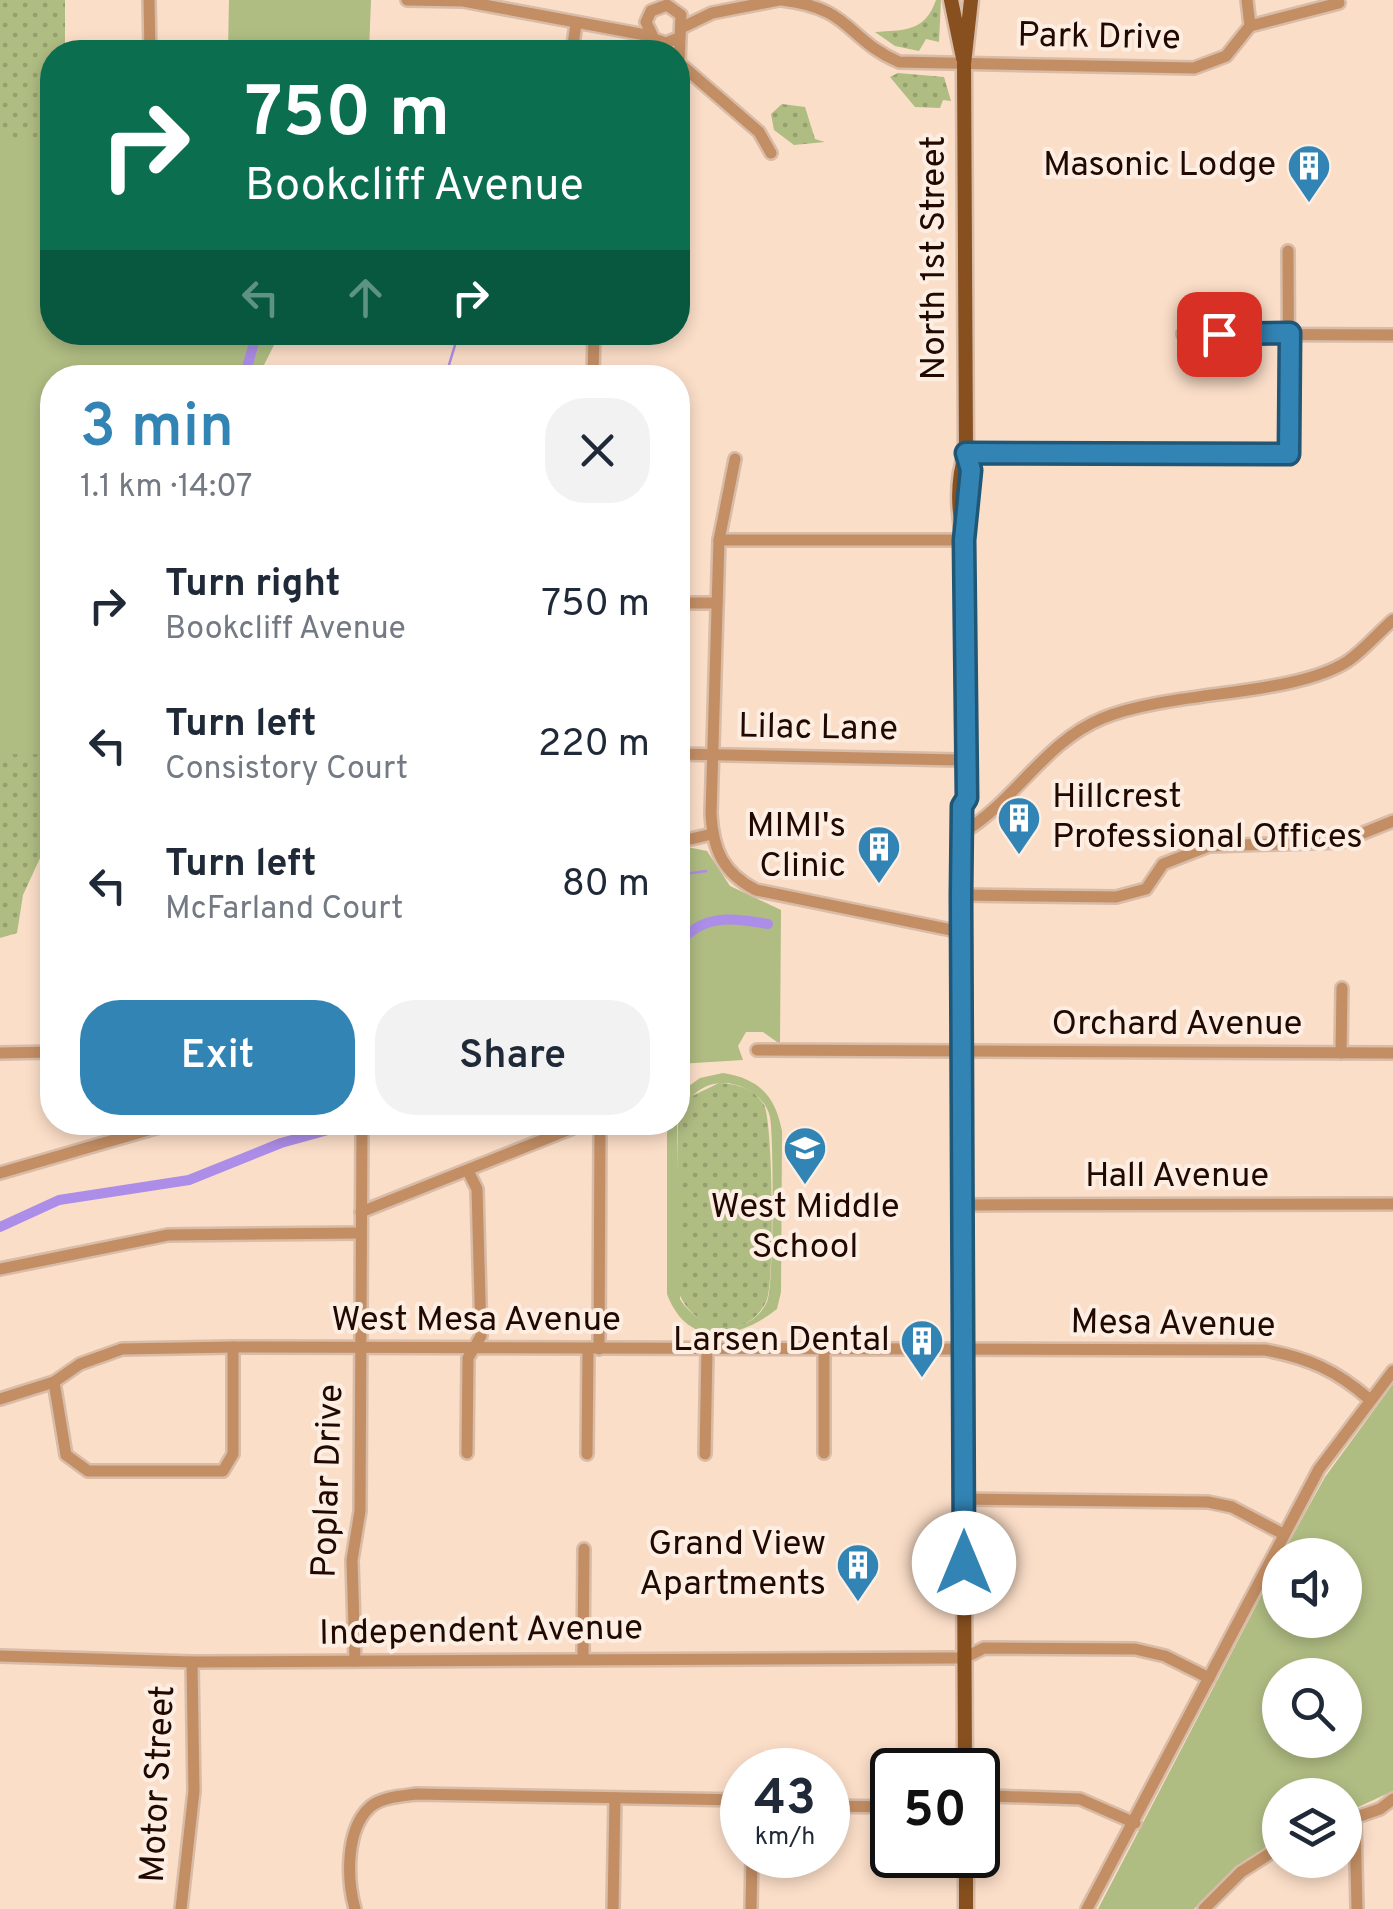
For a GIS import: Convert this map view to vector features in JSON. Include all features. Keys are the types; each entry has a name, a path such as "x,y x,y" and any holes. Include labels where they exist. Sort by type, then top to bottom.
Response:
{"main road":[{"name":"North 1st Street","path":"951,0 964,64"},
{"name":"North 1st Street","path":"962,806 967,798 964,540 970,485 966,453 964,64 970,0"},
{"name":"North 1st Street","path":"964,708 957,797 962,806 965,1748"},
{"path":"966,1878 966,1909"}],"street":[{"path":"149,0 150,40"},
{"path":"408,0 463,1 655,39 680,32 712,12"},
{"path":"623,32 649,11 670,5 712,12 780,0"},
{"name":"Park Drive","path":"780,0 832,12 880,52 900,62 1194,68 1226,56 1250,26"},
{"path":"1248,0 1250,26 1340,3"},
{"path":"670,5 679,40"},
{"path":"649,11 655,39"},
{"path":"574,40 576,24"},
{"path":"690,72 759,132 771,152"},
{"path":"966,453 1289,454 1288,251"},
{"path":"1183,334 1393,335"},
{"path":"735,458 719,540 716,603 712,834 723,864 756,890 961,932"},
{"path":"719,540 964,540"},
{"path":"690,602 716,603"},
{"path":"962,833 990,816 1056,748 1099,720 1158,701 1309,676 1346,662 1393,620"},
{"name":"Lilac Lane","path":"690,754 958,760"},
{"path":"961,895 1116,897 1146,888 1163,864 1209,846 1342,842 1393,821"},
{"path":"690,839 712,834"},
{"path":"1340,1053 1342,988"},
{"name":"Orchard Avenue","path":"757,1050 1393,1053"},
{"path":"0,1052 40,1052"},
{"path":"0,1172 130,1135"},
{"name":"Poplar Drive","path":"355,1662 352,1560 360,1511 362,1135"},
{"path":"361,1212 556,1135"},
{"path":"587,1454 600,1135"},
{"path":"467,1454 468,1358 482,1336 477,1189 468,1171"},
{"name":"Hall Avenue","path":"962,1204 1393,1204"},
{"path":"0,1269 168,1235 361,1233"},
{"path":"54,1382 66,1455 88,1470 223,1472 233,1454 233,1347"},
{"name":"West Mesa Avenue","path":"0,1399 54,1382 80,1364 122,1349 962,1351"},
{"path":"705,1454 706,1349"},
{"path":"824,1350 824,1452"},
{"name":"Mesa Avenue","path":"962,1351 1265,1350 1303,1357 1337,1371 1369,1399"},
{"path":"1087,1909 1136,1824 1283,1534 1320,1469 1393,1371"},
{"path":"963,1499 1208,1502 1232,1508 1283,1534"},
{"path":"583,1658 584,1549"},
{"name":"Independent Avenue","path":"0,1656 355,1662 964,1658 984,1648 1135,1649 1165,1656 1209,1678"},
{"name":"Motor Street","path":"181,1909 194,1792 192,1662"},
{"path":"356,1909 350,1886 351,1852 359,1824 370,1806 416,1794 720,1800"},
{"path":"1000,1796 1080,1799 1136,1824"},
{"path":"613,1909 615,1798"},
{"path":"1386,1811 1393,1799"},
{"path":"1204,1909 1241,1872 1262,1859"},
{"path":"752,1878 752,1909"},
{"path":"1355,1878 1357,1909"}],"green space":[{"path":"0,0 65,0 65,40 40,40 40,328 0,184"},
{"path":"229,0 371,0 369,40 228,40"},
{"path":"936,0 941,0 939,42 926,39 919,51 895,46 875,32 920,24"},
{"path":"898,73 944,77 951,101 943,100 940,108 915,107 890,77"},
{"path":"782,104 805,107 815,139 825,142 794,145 774,130 771,114"},
{"path":"0,138 40,139 40,345 274,345 264,365 40,365 40,754 0,754"},
{"path":"45,345 53,345 50,365"},
{"path":"0,753 40,754 40,858 23,895 17,933 0,938"},
{"path":"690,848 707,851 730,886 781,910 780,1044 763,1032 746,1032 738,1046 743,1060 690,1063"},
{"path":"723,1073 756,1084 770,1098 782,1131 781,1292 777,1309 747,1327 716,1334 688,1324 667,1294 667,1135 677,1135 680,1299 711,1324 736,1327 758,1314 767,1302 769,1290 773,1211 770,1117 752,1092 738,1085 708,1086 690,1099 690,1085 700,1078"},
{"path":"719,1083 732,1084 755,1095 764,1105 767,1117 772,1237 769,1290 756,1316 730,1328 703,1321 691,1312 676,1285 678,1135 690,1135 690,1097"},
{"path":"1393,1384 1393,1791 1362,1805 1362,1778 1262,1778 1262,1851 1233,1870 1194,1909 1098,1909 1262,1595 1262,1638 1362,1638 1362,1538 1291,1538 1325,1477"}],"waterway":[{"path":"248,365 253,345"},
{"path":"449,365 455,345"},
{"path":"690,873 706,871"},
{"path":"690,933 719,920 768,924"},
{"path":"0,1227 59,1200 189,1180 310,1135"}],"place":[{"name":"Masonic Lodge","path":"1309,204"},
{"name":"Hillcrest Professional Offices","path":"1019,856"},
{"name":"MIMI's Clinic","path":"879,885"},
{"name":"West Middle School","path":"805,1186"},
{"name":"Larsen Dental","path":"922,1379"},
{"name":"Grand View Apartments","path":"858,1603"}],"route":[{"path":"964,1563 961,895 962,806 967,798 964,540 970,517 971,470 966,453 1289,454 1290,333 1219,334"}]}
